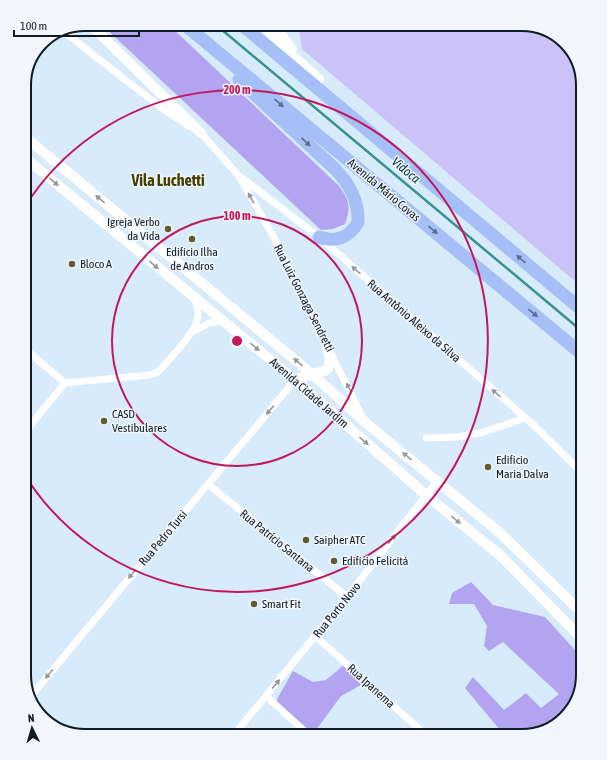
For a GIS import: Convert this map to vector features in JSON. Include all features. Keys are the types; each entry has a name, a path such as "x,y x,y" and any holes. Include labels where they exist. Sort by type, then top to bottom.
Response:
{"highway":[{"name":"Avenida Mário Covas","path":"193,31 576,349"},
{"path":"249,31 576,305"},
{"path":"199,36 230,72 334,168 348,184 357,204 358,222 350,234 342,238 333,240 319,237"},
{"path":"319,79 376,137"}],"main road":[{"path":"97,31 202,134"},
{"path":"264,31 319,79"},
{"path":"280,31 291,48 319,79"},
{"name":"Avenida Cidade Jardim","path":"31,142 312,374 366,423 499,532 576,607"},
{"name":"Avenida Cidade Jardim","path":"31,163 295,380 426,495 501,556 576,633"},
{"path":"295,380 325,371 330,364 326,343"}],"street":[{"path":"67,34 159,106 202,134 238,175"},
{"name":"Rua Antônio Aleixo da Silva","path":"238,175 319,237 538,429 576,467"},
{"name":"Rua Luiz Gonzaga Sendretti","path":"238,175 272,234 366,423"},
{"path":"31,425 65,384 150,375 158,372 191,333 196,324 199,309 195,299"},
{"path":"191,333 209,323 223,321"},
{"path":"31,354 65,384"},
{"name":"Rua Pedro Tursi","path":"34,692 295,380"},
{"path":"426,438 457,437 481,433 525,418"},
{"name":"Rua Porto Novo","path":"239,729 347,598 437,481"},
{"name":"Rua Patrício Santana","path":"208,484 347,598"},
{"name":"Rua Ipanema","path":"315,636 418,729"},
{"path":"266,696 302,729"}],"shaded area":[{"path":"108,31 175,31 339,186 345,195 348,204 348,213 345,224 333,229 321,230"},
{"path":"299,31 525,31 542,35 555,42 567,55 576,78 576,282 302,49"},
{"path":"471,582 493,605 545,617 576,651 576,682 572,695 565,708 552,720 529,729 499,729 465,688 473,677 504,710 526,693 541,708 559,694 503,642 489,651 484,646 487,626 474,604 449,604 452,593"},
{"path":"344,665 361,685 341,696 317,729 307,729 276,701 293,671 313,682 326,680"}],"waterway":[{"name":"Vidoca","path":"223,31 576,326"}],"place":[{"name":"Igreja Verbo da Vida","path":"168,229"},
{"name":"Edifício Ilha de Andros","path":"192,239"},
{"name":"Bloco A","path":"72,264"},
{"name":"CASD Vestibulares","path":"104,421"},
{"name":"Edifício Maria Dalva","path":"488,467"},
{"name":"Saipher ATC","path":"306,540"},
{"name":"Edifício Felicitá","path":"334,561"},
{"name":"Smart Fit","path":"254,604"}],"district":[{"name":"Vila Luchetti","path":"168,180"}]}
